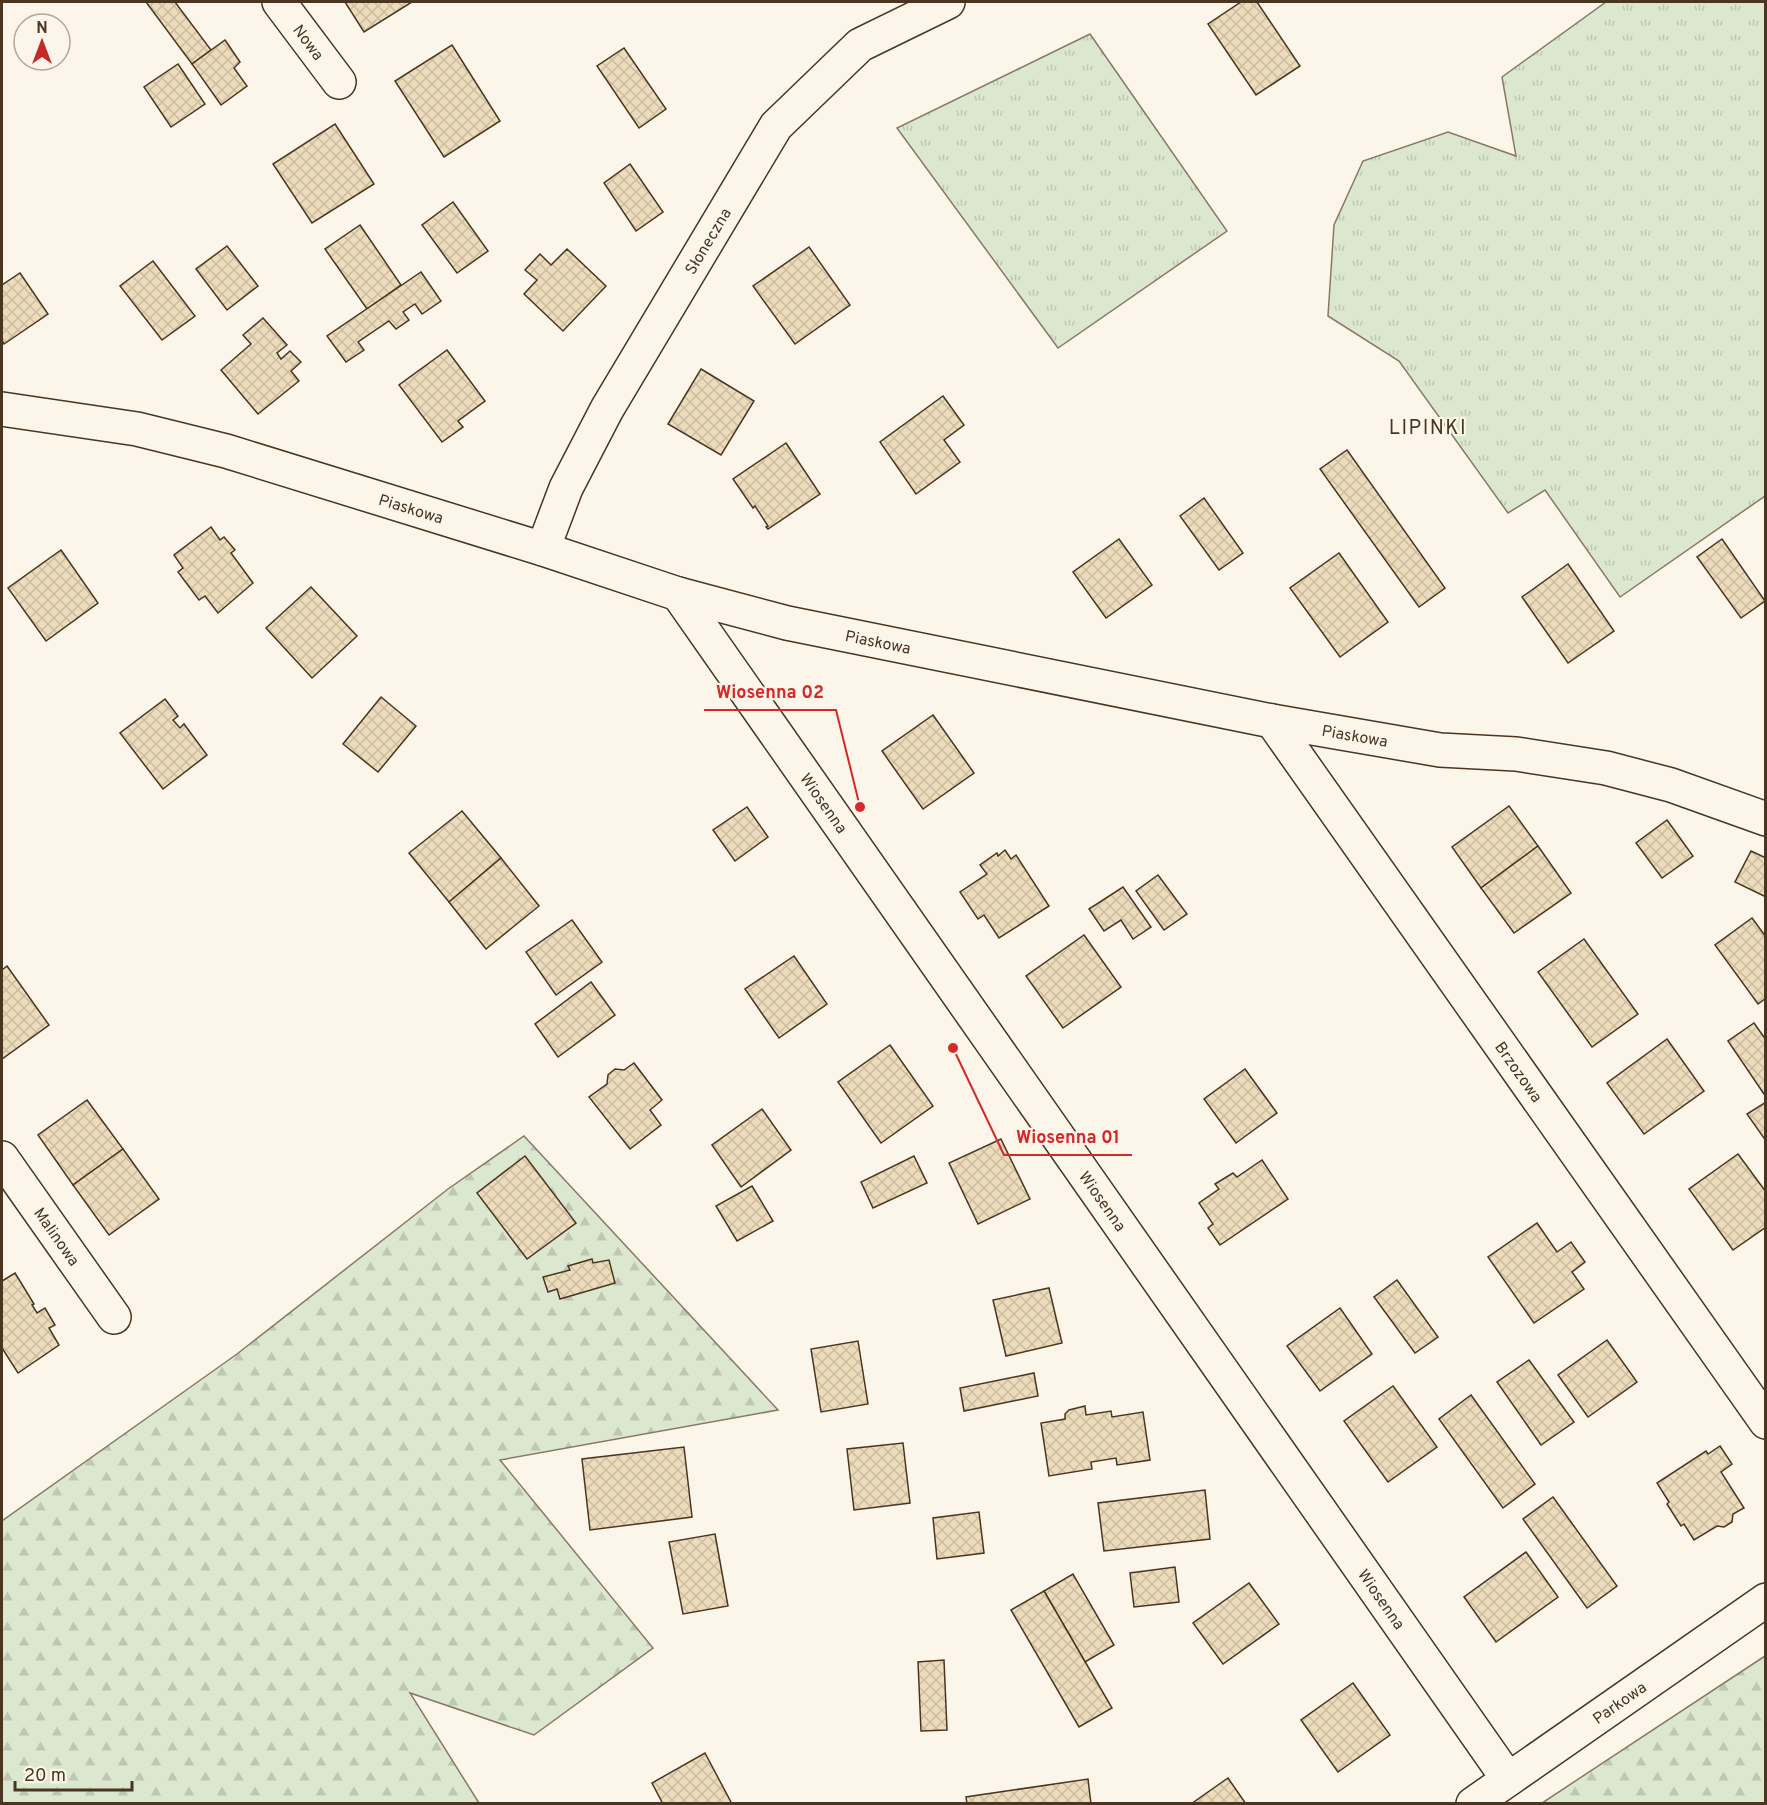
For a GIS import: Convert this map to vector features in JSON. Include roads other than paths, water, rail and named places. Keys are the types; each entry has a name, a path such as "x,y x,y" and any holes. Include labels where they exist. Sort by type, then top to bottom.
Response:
{"street":[{"name":"Nowa","path":"279,2 339,82"},
{"name":"Słoneczna","path":"543,549 566,489 607,409 776,126 860,45 948,2"},
{"name":"Piaskowa","path":"2,409 137,429 226,451 543,549 678,594 787,623 1272,721 1440,750 1516,754 1606,768 1671,785 1766,819"},
{"name":"Wiosenna","path":"678,594 1508,1779"},
{"name":"Brzozowa","path":"1272,721 1766,1422"},
{"name":"Malinowa","path":"2,1158 114,1317"},
{"name":"Parkowa","path":"1473,1803 1766,1600"}],"place":[{"name":"Wiosenna 02","path":"860,807"},
{"name":"Wiosenna 01","path":"953,1048"}],"district":[{"name":"LIPINKI","path":"1428,427"}]}
